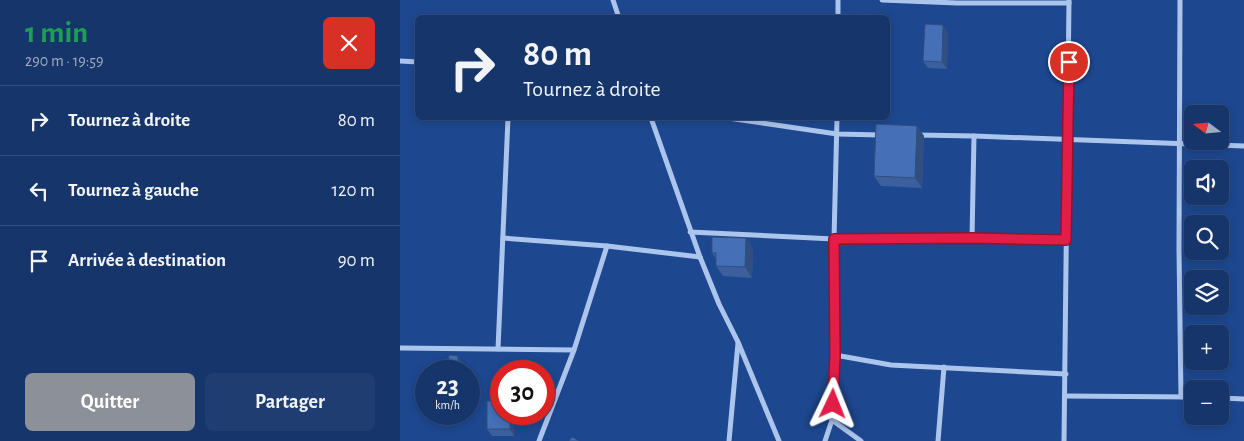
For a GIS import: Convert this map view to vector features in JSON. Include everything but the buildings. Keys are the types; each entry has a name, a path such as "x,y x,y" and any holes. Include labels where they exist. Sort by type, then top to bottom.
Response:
{"street":[{"path":"613,0 618,15"},
{"path":"838,0 838,15"},
{"path":"882,0 1069,2 1064,441"},
{"path":"1180,0 1181,397"},
{"path":"400,61 415,62"},
{"path":"498,349 508,120"},
{"path":"653,120 700,258 719,304 738,342 779,441"},
{"path":"742,120 837,134 886,135"},
{"path":"825,441 832,420 835,355 834,239 837,120"},
{"path":"915,135 1244,146"},
{"path":"972,238 974,136"},
{"path":"690,232 834,239 972,238 1066,240"},
{"path":"503,238 607,246 700,258"},
{"path":"539,441 574,350 607,246"},
{"path":"728,441 738,342"},
{"path":"400,348 574,350"},
{"path":"835,355 891,366 1066,374"},
{"path":"938,441 944,367"},
{"path":"1065,396 1184,397"},
{"path":"1229,398 1244,399"},
{"path":"832,420 861,441"}],"route":[{"path":"833,404 835,355 834,239 972,238 1066,240 1069,62"}]}
